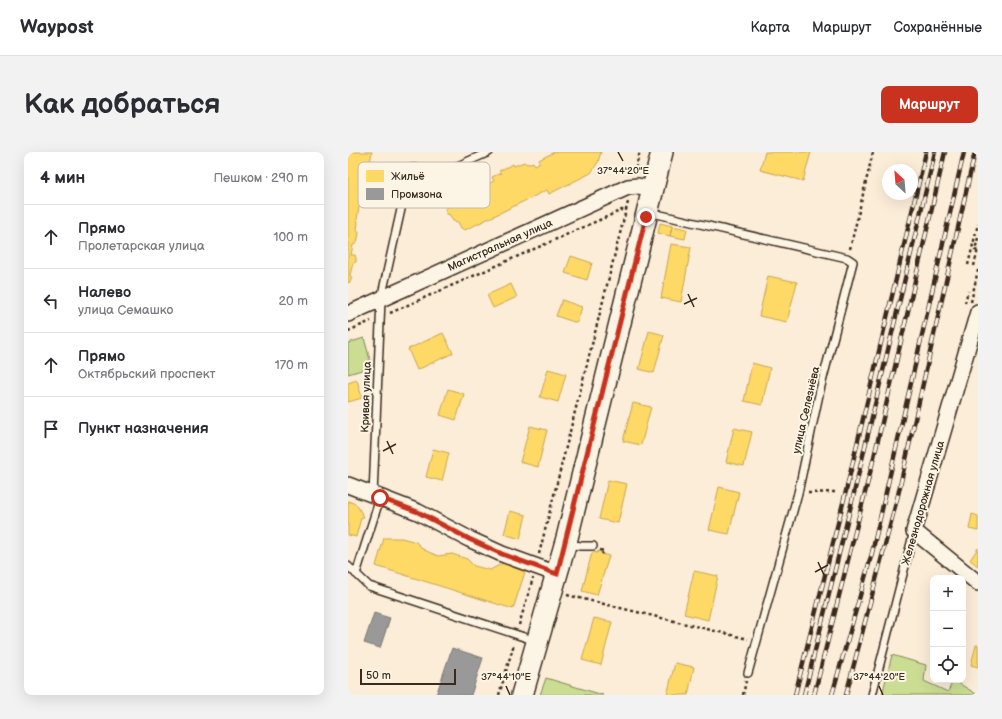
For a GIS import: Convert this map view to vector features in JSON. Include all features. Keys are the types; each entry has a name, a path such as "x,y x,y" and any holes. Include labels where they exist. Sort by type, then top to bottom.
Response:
{"main road":[{"path":"522,695 538,642 560,584 662,152"}],"street":[{"name":"Магистральная улица","path":"348,314 632,186"},
{"path":"632,186 653,189"},
{"name":"Железнодорожная улица","path":"914,531 978,312"},
{"path":"348,485 418,512 469,539 536,566 560,584"},
{"path":"914,531 978,583"}],"lane":[{"name":"Кривая улица","path":"467,162 489,152"},
{"name":"Кривая улица","path":"356,574 377,496 381,299 402,208"},
{"path":"648,212 848,258"},
{"name":"улица Селезнёва","path":"748,673 798,493 820,390 853,265 851,260 848,258"},
{"name":"Железнодорожная улица","path":"872,695 914,531"},
{"path":"571,541 581,546 593,546"},
{"path":"348,566 369,586 538,642"}],"path":[{"path":"499,695 512,655 516,635 536,566 640,152"},
{"path":"848,258 872,152"},
{"path":"348,331 622,210 626,211"},
{"path":"968,264 978,224"},
{"path":"974,266 978,250 975,250 978,238"},
{"path":"965,303 968,291"},
{"path":"798,493 835,492"},
{"path":"560,584 749,640"}],"green space":[{"path":"364,338 372,367 348,374 348,343"},
{"path":"892,655 926,665 924,681 948,692 952,683 958,683 978,695 882,695"},
{"path":"546,678 603,695 540,695"}],"building: Жильё":[{"path":"348,152 372,152 370,162 358,162 359,208 357,230 359,233 357,243 353,245 351,255 355,255 356,262 353,263 350,275 352,278 348,283"},
{"path":"554,152 601,152 598,162 591,173 549,194 547,190 465,230 461,228 458,222 453,221 450,215 447,214 445,208 490,208 490,183 494,181 492,177 501,173 499,171 513,164 514,166 524,162 527,164 533,162 535,165 539,163 539,160"},
{"path":"765,152 811,152 803,181 760,170"},
{"path":"660,223 672,226 670,236 658,233"},
{"path":"672,226 687,229 685,239 670,236"},
{"path":"671,244 691,247 681,302 661,298"},
{"path":"571,256 592,263 587,280 565,273"},
{"path":"768,276 797,282 787,322 759,316"},
{"path":"511,284 517,297 493,308 487,295"},
{"path":"562,300 582,307 577,323 556,316"},
{"path":"649,331 664,335 654,373 639,369"},
{"path":"443,333 453,353 417,370 408,349"},
{"path":"752,363 770,368 762,405 744,401"},
{"path":"548,369 566,374 558,402 540,397"},
{"path":"357,380 362,398 348,402 348,383"},
{"path":"448,389 464,394 456,420 440,415"},
{"path":"633,403 651,407 641,445 623,441"},
{"path":"530,426 547,430 538,467 520,462"},
{"path":"734,428 752,432 744,466 726,462"},
{"path":"433,449 449,453 442,481 426,477"},
{"path":"608,480 627,484 618,523 599,519"},
{"path":"719,487 739,492 729,534 709,530"},
{"path":"348,501 356,504 364,517 361,518 356,537 348,535"},
{"path":"510,511 526,515 520,539 504,534"},
{"path":"972,514 978,516 978,531 969,529"},
{"path":"384,538 402,538 416,542 424,550 438,556 452,554 467,559 474,566 490,570 505,562 526,569 513,609 376,566"},
{"path":"978,548 978,566 970,560"},
{"path":"598,551 609,556 597,595 582,591 591,556 593,552 597,553"},
{"path":"694,571 718,576 708,620 684,614"},
{"path":"594,618 612,622 601,665 582,660"},
{"path":"976,645 978,645 978,667 971,665"},
{"path":"675,663 694,667 688,695 667,695"}],"building: Промзона":[{"path":"374,613 390,618 380,648 364,643"},
{"path":"452,648 483,658 471,695 436,695"}],"railway":[{"path":"795,695 846,491 926,152"},
{"path":"804,695 854,493 935,152"},
{"path":"814,695 874,457 945,152"},
{"path":"832,695 872,553 964,152"},
{"path":"846,695 898,495 975,152"}],"route":[{"path":"380,498 418,512 469,539 502,554 557,574 646,217"}]}
